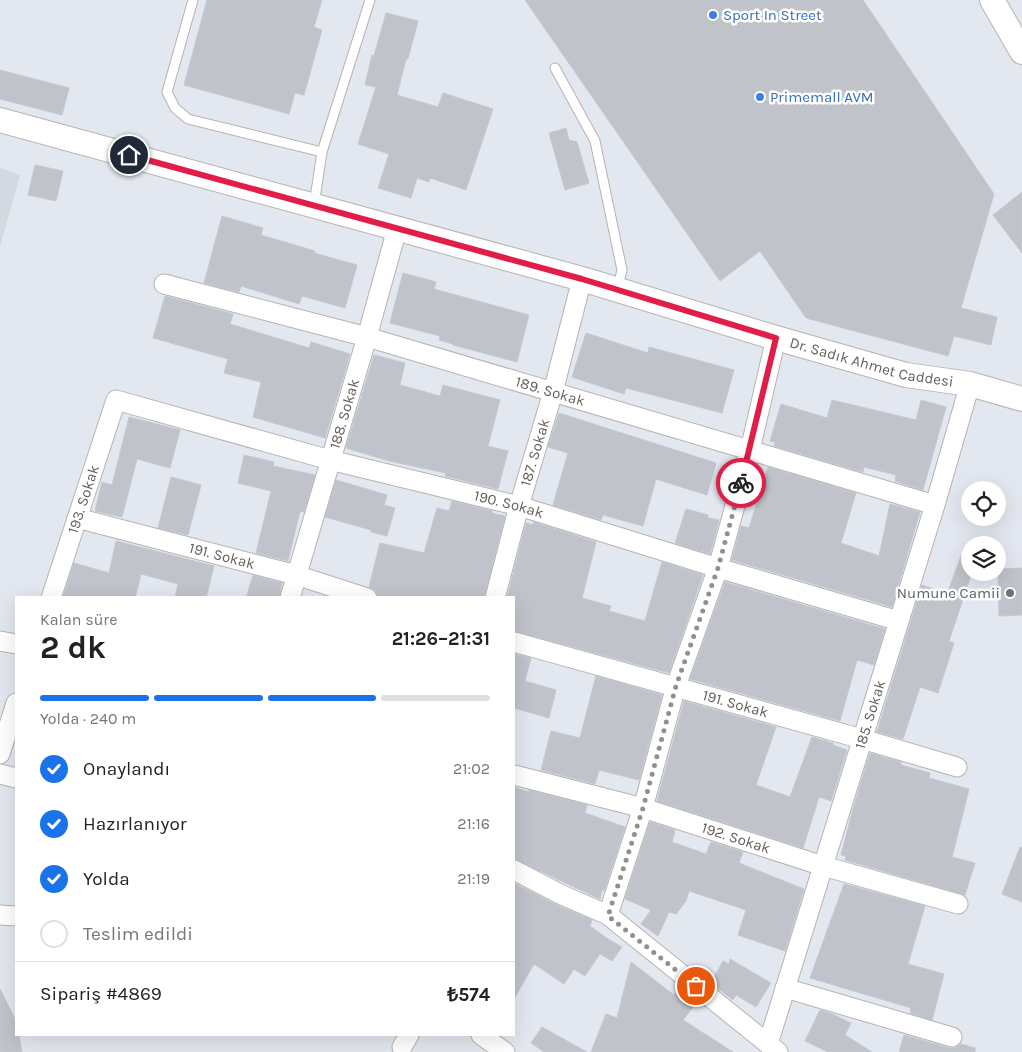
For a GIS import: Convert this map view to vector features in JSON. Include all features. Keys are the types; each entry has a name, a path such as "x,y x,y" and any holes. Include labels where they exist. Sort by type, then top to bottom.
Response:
{"street":[{"path":"992,0 1022,52"},
{"name":"Dr. Sadık Ahmet Caddesi","path":"0,120 582,279 906,375 970,384 1022,399"},
{"name":"188. Sokak","path":"291,596 397,228"},
{"name":"187. Sokak","path":"496,596 519,506 553,392 582,279"},
{"name":"189. Sokak","path":"164,284 367,337 935,504"},
{"path":"608,916 643,808 676,686 718,568 750,450 776,338"},
{"name":"185. Sokak","path":"773,1048 785,988 935,504 970,384"},
{"name":"190. Sokak","path":"116,400 330,460 519,506 718,568 899,621"},
{"name":"193. Sokak","path":"52,596 116,400"},
{"name":"191. Sokak","path":"76,518 296,576 361,596"},
{"path":"0,640 15,644"},
{"name":"191. Sokak","path":"515,642 956,766"},
{"path":"0,754 15,706"},
{"path":"0,774 15,778"},
{"name":"192. Sokak","path":"515,776 643,808 823,866 958,904"},
{"path":"515,871 608,916 773,1048"},
{"path":"0,915 15,916"},
{"path":"785,988 952,1037"},
{"path":"482,1036 505,1052"}],"lane":[{"path":"193,0 168,92 175,108 188,119 322,152"},
{"path":"314,206 322,152 370,0"},
{"path":"555,68 595,141 622,270 617,290"}],"shaded area":[{"path":"0,168 20,175 0,247"}],"building":[{"path":"207,0 322,0 314,27 322,30 304,95 295,93 289,114 184,85"},
{"name":"Primemall AVM","path":"525,0 863,0 994,194 961,308 997,317 991,345 954,336 948,356 806,318 760,251 720,281"},
{"path":"386,13 418,21 397,95 438,107 443,93 493,109 466,190 430,178 429,182 417,178 411,198 378,188 389,154 358,144 376,87 365,85 372,55 374,56"},
{"path":"0,70 69,88 62,115 0,99"},
{"path":"566,128 569,140 577,142 589,183 565,190 549,133"},
{"path":"35,165 63,171 56,201 28,195"},
{"path":"1022,192 1022,253 993,215"},
{"path":"222,216 263,228 261,235 357,265 345,308 302,296 299,304 241,286 239,292 204,283"},
{"path":"403,273 436,282 434,289 529,315 517,362 453,345 439,340 440,336 390,323"},
{"path":"165,296 233,314 230,324 309,348 311,342 350,354 325,438 253,417 261,382 224,373 228,359 153,338"},
{"path":"586,333 648,353 649,347 734,370 722,413 626,388 624,394 572,377"},
{"path":"374,355 405,363 400,385 440,396 443,385 500,400 488,446 508,451 498,489 445,476 446,473 389,461 346,448"},
{"path":"832,400 916,420 921,400 946,407 923,490 895,481 896,475 864,467 863,472 774,446 775,442 770,441 781,404 827,418"},
{"path":"559,413 716,463 707,495 656,479 643,526 603,515 601,520 553,505 568,453 548,447"},
{"path":"129,417 180,430 170,468 137,459 122,517 95,511 102,482 112,485"},
{"path":"244,455 274,462 273,466 315,475 304,512 300,511 288,561 256,553 271,491 238,483"},
{"path":"768,467 856,493 841,543 879,556 890,504 920,512 892,607 732,560 741,526 749,528"},
{"path":"171,477 201,485 188,535 158,528"},
{"path":"336,480 387,495 384,505 395,508 387,536 325,517"},
{"path":"452,501 505,516 485,596 377,596 376,591 369,587 380,543 424,553 437,508 449,511"},
{"path":"686,509 708,515 708,518 719,520 710,554 675,543"},
{"path":"533,522 596,542 582,598 611,606 609,611 645,621 662,562 703,575 669,673 515,631 515,596 508,596 526,523 533,525"},
{"path":"116,541 214,566 206,596 175,596 178,584 141,574 136,596 64,596 74,563 109,573"},
{"path":"961,556 961,581 969,581 949,641 954,643 938,693 920,687 903,739 877,732 922,585 947,594"},
{"name":"Numune Camii","path":"1022,568 1022,615 999,616 998,581 1006,581 1006,569"},
{"path":"253,575 282,583 279,596 247,596"},
{"path":"725,582 885,629 874,665 857,660 840,721 690,679"},
{"path":"515,654 531,658 525,681 556,690 549,718 515,708"},
{"path":"596,676 662,695 639,780 599,770 595,784 541,770 551,731 580,738"},
{"path":"684,701 776,727 756,785 790,797 812,737 833,743 833,745 847,750 831,801 819,797 803,848 657,801"},
{"path":"870,753 901,762 901,765 930,773 929,778 969,789 952,857 975,863 965,895 845,860 846,856 841,855"},
{"path":"515,787 587,805 585,813 625,827 600,899 515,859"},
{"path":"650,822 675,830 672,842 706,854 711,842 743,852 739,863 804,889 785,951 738,935 746,910 689,891 686,901 676,914 669,912 658,936 641,924 651,910 625,899"},
{"path":"1020,847 1022,847 1022,902 1002,894"},
{"path":"515,884 592,920 590,926 622,947 612,961 600,954 585,976 574,969 564,984 534,964 515,997"},
{"path":"844,884 925,906 908,964 944,974 932,1020 910,1013 911,1008 810,978"},
{"path":"730,959 771,983 756,1007 736,995 733,1000 711,983 723,961 729,964"},
{"path":"631,962 674,995 679,989 696,1003 683,1020 733,1052 591,1052 606,1014 617,1018"},
{"path":"0,989 15,1019 15,1036 19,1036 22,1052 0,1052"},
{"path":"820,1010 851,1023 845,1035 872,1052 828,1052 805,1041"},
{"path":"542,1027 587,1052 544,1052 531,1043"},
{"path":"904,1035 949,1048 955,1048 961,1044 975,1048 975,1052 899,1052"}],"way so far":[{"path":"696,986 608,916 643,808 676,686 718,568 741,483"}],"place":[{"name":"Sport In Street","path":"713,15"},
{"name":"Primemall AVM","path":"760,97"},
{"name":"Numune Camii","path":"1010,593"}],"route":[{"path":"129,155 582,279 776,338 741,483"}]}
